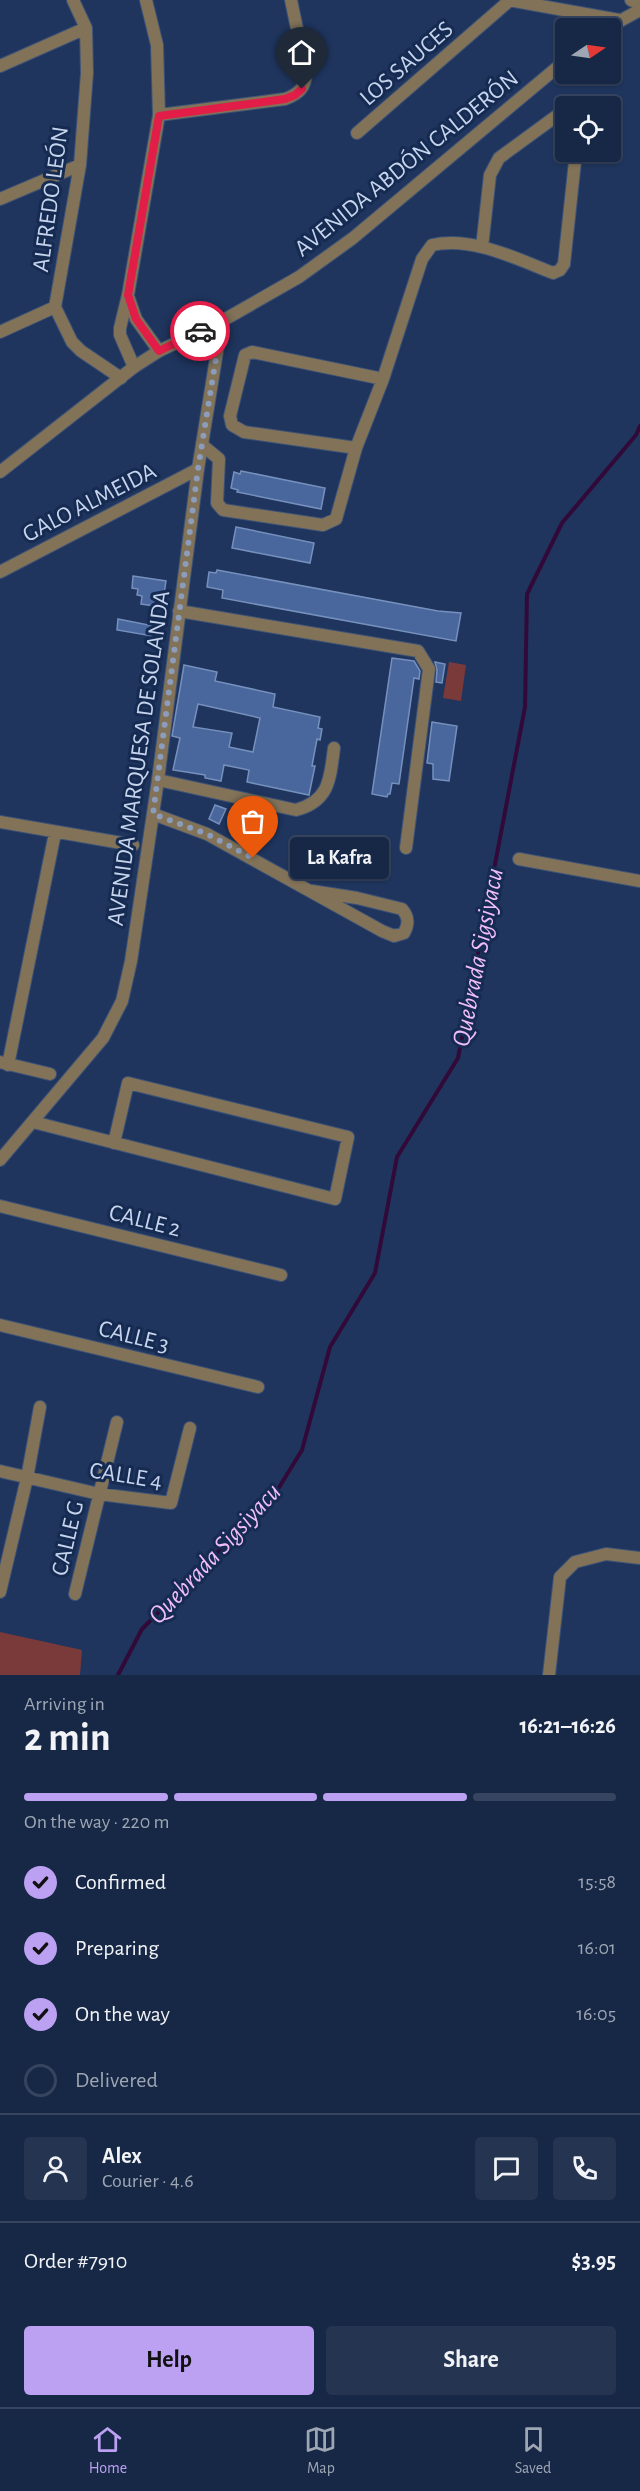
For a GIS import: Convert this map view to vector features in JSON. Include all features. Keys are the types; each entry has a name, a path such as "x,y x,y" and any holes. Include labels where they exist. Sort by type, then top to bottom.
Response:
{"street":[{"name":"ALFREDO LEÓN","path":"74,0 86,28 87,73 80,165 55,307 72,342 81,351 121,378"},
{"path":"134,366 120,335 120,328 128,295 159,116 157,45 146,0"},
{"path":"159,116 285,99 302,89 306,80 306,72 291,0"},
{"path":"631,0 640,4"},
{"path":"509,1 607,18"},
{"name":"LOS SAUCES","path":"357,133 509,1"},
{"path":"621,19 640,10"},
{"path":"0,66 86,28"},
{"name":"AVENIDA ABDÓN CALDERÓN","path":"0,472 134,366 159,351 222,321 299,277 353,238 555,69"},
{"path":"482,247 490,175 494,166 499,158 555,117"},
{"path":"202,445 219,459 217,503 219,508 323,525 336,519 356,447 383,379 422,259 432,245 443,243 482,247 553,273 560,270 564,264 575,162"},
{"path":"0,199 80,165"},
{"path":"128,295 136,319 159,351"},
{"path":"0,333 55,307"},
{"name":"AVENIDA MARQUESA DE SOLANDA","path":"0,1160 103,1038 122,1001 131,961 158,780 198,469 222,321"},
{"path":"356,447 244,432 232,425 230,416 245,355 252,352 383,379"},
{"name":"GALO ALMEIDA","path":"0,572 198,469"},
{"path":"179,611 418,651 429,669 406,848"},
{"path":"158,780 296,810 313,805 324,791 331,775 334,748"},
{"path":"153,814 207,834 382,931 394,936 404,933 406,929 406,914 397,907 312,891"},
{"path":"0,822 133,845"},
{"path":"50,1074 4,1064 55,833"},
{"path":"519,859 640,881"},
{"path":"33,1122 114,1143 335,1199 348,1137 128,1083 114,1143"},
{"name":"CALLE 2","path":"0,1206 280,1275"},
{"name":"CALLE 3","path":"0,1325 258,1387"},
{"path":"0,1592 27,1478 40,1407"},
{"name":"CALLE G","path":"75,1594 117,1422"},
{"name":"CALLE 4","path":"0,1471 99,1494 171,1503 190,1428"},
{"path":"549,1675 560,1577 575,1562 606,1554 640,1558"}],"shaded area":[{"path":"449,662 466,665 461,701 443,698"},
{"path":"0,1632 82,1650 80,1675 0,1675"}],"building":[{"path":"241,471 325,488 321,509 237,492 238,490 231,488 234,472 240,474"},
{"path":"236,527 314,543 310,563 232,548"},
{"path":"217,570 438,611 461,613 456,641 222,598 223,590 207,587 209,572 216,573"},
{"path":"133,576 166,581 162,607 141,604 142,596 137,595 138,589 132,588"},
{"path":"118,619 154,626 152,636 117,630"},
{"path":"392,658 414,661 420,671 419,679 414,678 399,784 392,783 390,794 387,797 372,794"},
{"path":"435,662 445,664 442,683 436,682"},
{"path":"184,665 217,672 215,681 275,694 273,707 320,717 318,728 322,729 320,740 317,739 312,766 315,766 309,795 247,782 249,770 224,765 221,781 205,778 205,775 173,770 180,738 172,736","holes":["198,704 260,718 253,752 229,747 232,733 193,727"]},
{"path":"432,722 457,726 449,781 433,779 433,764 427,763"},
{"path":"215,805 226,809 219,824 209,819"}],"waterway":[{"name":"Quebrada Sigsiyacu","path":"118,1675 142,1629 275,1494 302,1450 330,1347 375,1273 397,1157 458,1058 525,707 527,594 562,523 636,435 640,426"}],"way so far":[{"path":"200,331 222,321 198,469 153,814 207,834 253,858"}],"place":[{"name":"La Kafra","path":"253,858"}],"route":[{"path":"200,331 159,351 136,319 128,295 159,116 285,99 302,89"}]}
